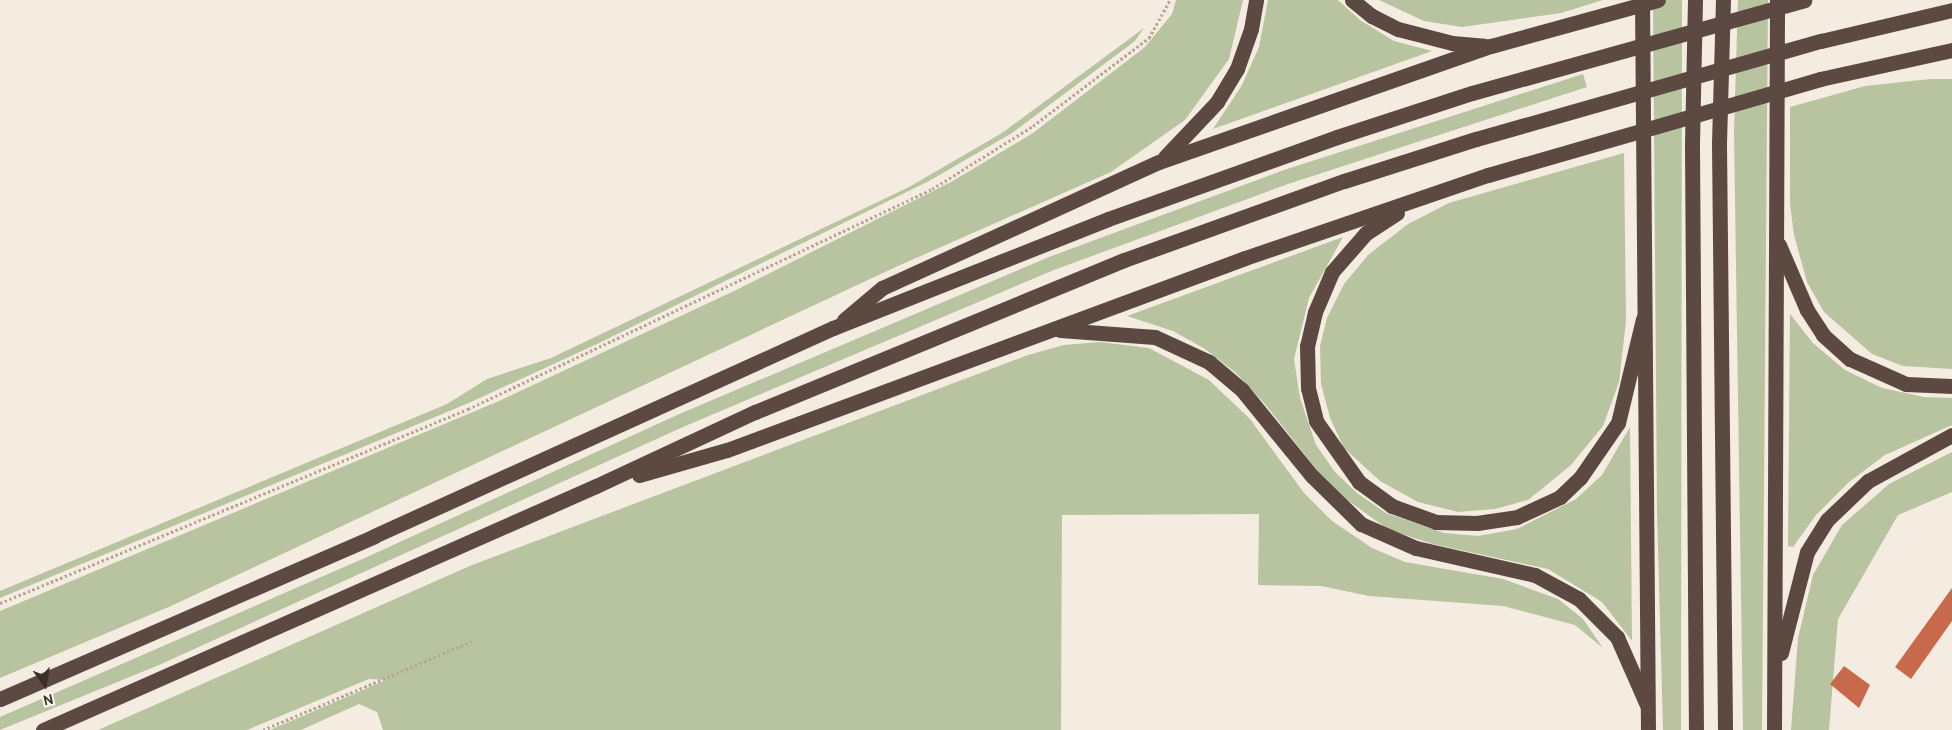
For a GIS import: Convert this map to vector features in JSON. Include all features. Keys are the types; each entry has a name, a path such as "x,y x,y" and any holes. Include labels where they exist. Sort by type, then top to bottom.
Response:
{"highway":[{"path":"1159,162 1217,102 1237,69 1251,29 1256,0"},
{"path":"1352,0 1372,16 1398,29 1452,43 1491,46"},
{"path":"1642,0 1643,319 1648,730"},
{"path":"834,328 882,288 1159,162 1491,46 1658,0"},
{"path":"1695,0 1692,147 1696,730"},
{"path":"1723,0 1719,154 1725,730"},
{"path":"1774,730 1776,679 1773,524 1777,0"},
{"path":"0,700 834,328 1108,219 1337,137 1595,56 1804,0"},
{"path":"43,730 596,486 755,412 1124,260 1344,181 1595,104 1821,41 1952,10"},
{"path":"596,486 727,450 1245,258 1595,142 1820,79 1952,50"},
{"path":"1926,55 1952,61"},
{"path":"1417,200 1366,233 1332,272 1314,312 1307,346 1308,388 1316,421 1359,482 1392,506 1436,522 1477,523 1516,517 1560,497 1580,478 1618,423 1643,319"},
{"path":"1776,236 1806,310 1824,335 1850,359 1906,384 1952,386"},
{"path":"1051,330 1098,330 1155,337 1209,362 1242,390 1312,476 1361,524 1416,548 1535,575 1579,599 1617,636 1647,705"},
{"path":"1776,679 1797,584 1807,552 1827,520 1868,481 1952,436"}],"path":[{"path":"0,603 468,409 932,189 1033,126 1149,38 1170,0"},
{"path":"263,730 474,640"}],"green space":[{"path":"1176,0 1243,0 1229,59 1185,120 1111,172 898,266 171,606 0,678 0,611 499,401 734,291 951,182 1033,133 1145,47 1172,14"},
{"path":"1268,0 1338,0 1360,20 1394,41 1432,51 1213,129 1242,85 1259,47"},
{"path":"1379,0 1603,0 1561,13 1462,27 1424,21"},
{"path":"1653,0 1682,0 1681,730 1663,730 1657,512"},
{"path":"1738,0 1768,0 1762,730 1743,730 1734,132"},
{"path":"1144,28 1135,41 1012,133 929,181 597,344 471,402 0,598 0,591 447,404 487,379 551,358 909,187 1002,133"},
{"path":"1583,74 1587,87 1288,184 1054,270 683,427 159,665 0,730 0,717 367,557 677,415 1049,257 1284,170"},
{"path":"1930,79 1952,79 1952,369 1903,366 1872,354 1824,312 1807,282 1794,235 1790,204 1790,107 1865,86"},
{"path":"1624,153 1626,321 1619,382 1603,426 1571,465 1528,500 1495,509 1458,512 1418,502 1380,481 1344,448 1330,418 1321,384 1320,346 1327,318 1344,284 1368,255 1408,224 1449,203"},
{"path":"1343,237 1309,298 1294,359 1300,398 1316,445 1335,472 1357,493 1386,513 1444,533 1478,536 1517,529 1576,499 1602,475 1630,427 1632,641 1602,602 1548,569 1433,544 1389,530 1332,489 1265,404 1235,372 1205,349 1173,331 1127,316"},
{"path":"1790,314 1813,343 1845,370 1882,388 1924,397 1952,398 1952,425 1885,455 1849,482 1816,515 1793,547 1788,546"},
{"path":"1100,342 1149,348 1209,380 1250,419 1304,493 1332,521 1372,548 1405,562 1503,579 1558,599 1583,619 1603,648 1575,625 1503,606 1369,596 1321,586 1258,585 1259,514 1062,515 1061,730 383,730 377,712 359,704 301,730 270,730 386,680 369,679 247,730 98,730 472,565 1028,355 1064,345"},
{"path":"1952,452 1952,492 1898,515 1838,619 1829,730 1791,730 1798,638 1813,575 1842,525 1889,484"}],"building":[{"path":"1952,588 1952,621 1911,679 1895,667"},
{"path":"1844,666 1870,685 1859,708 1830,684"}]}
